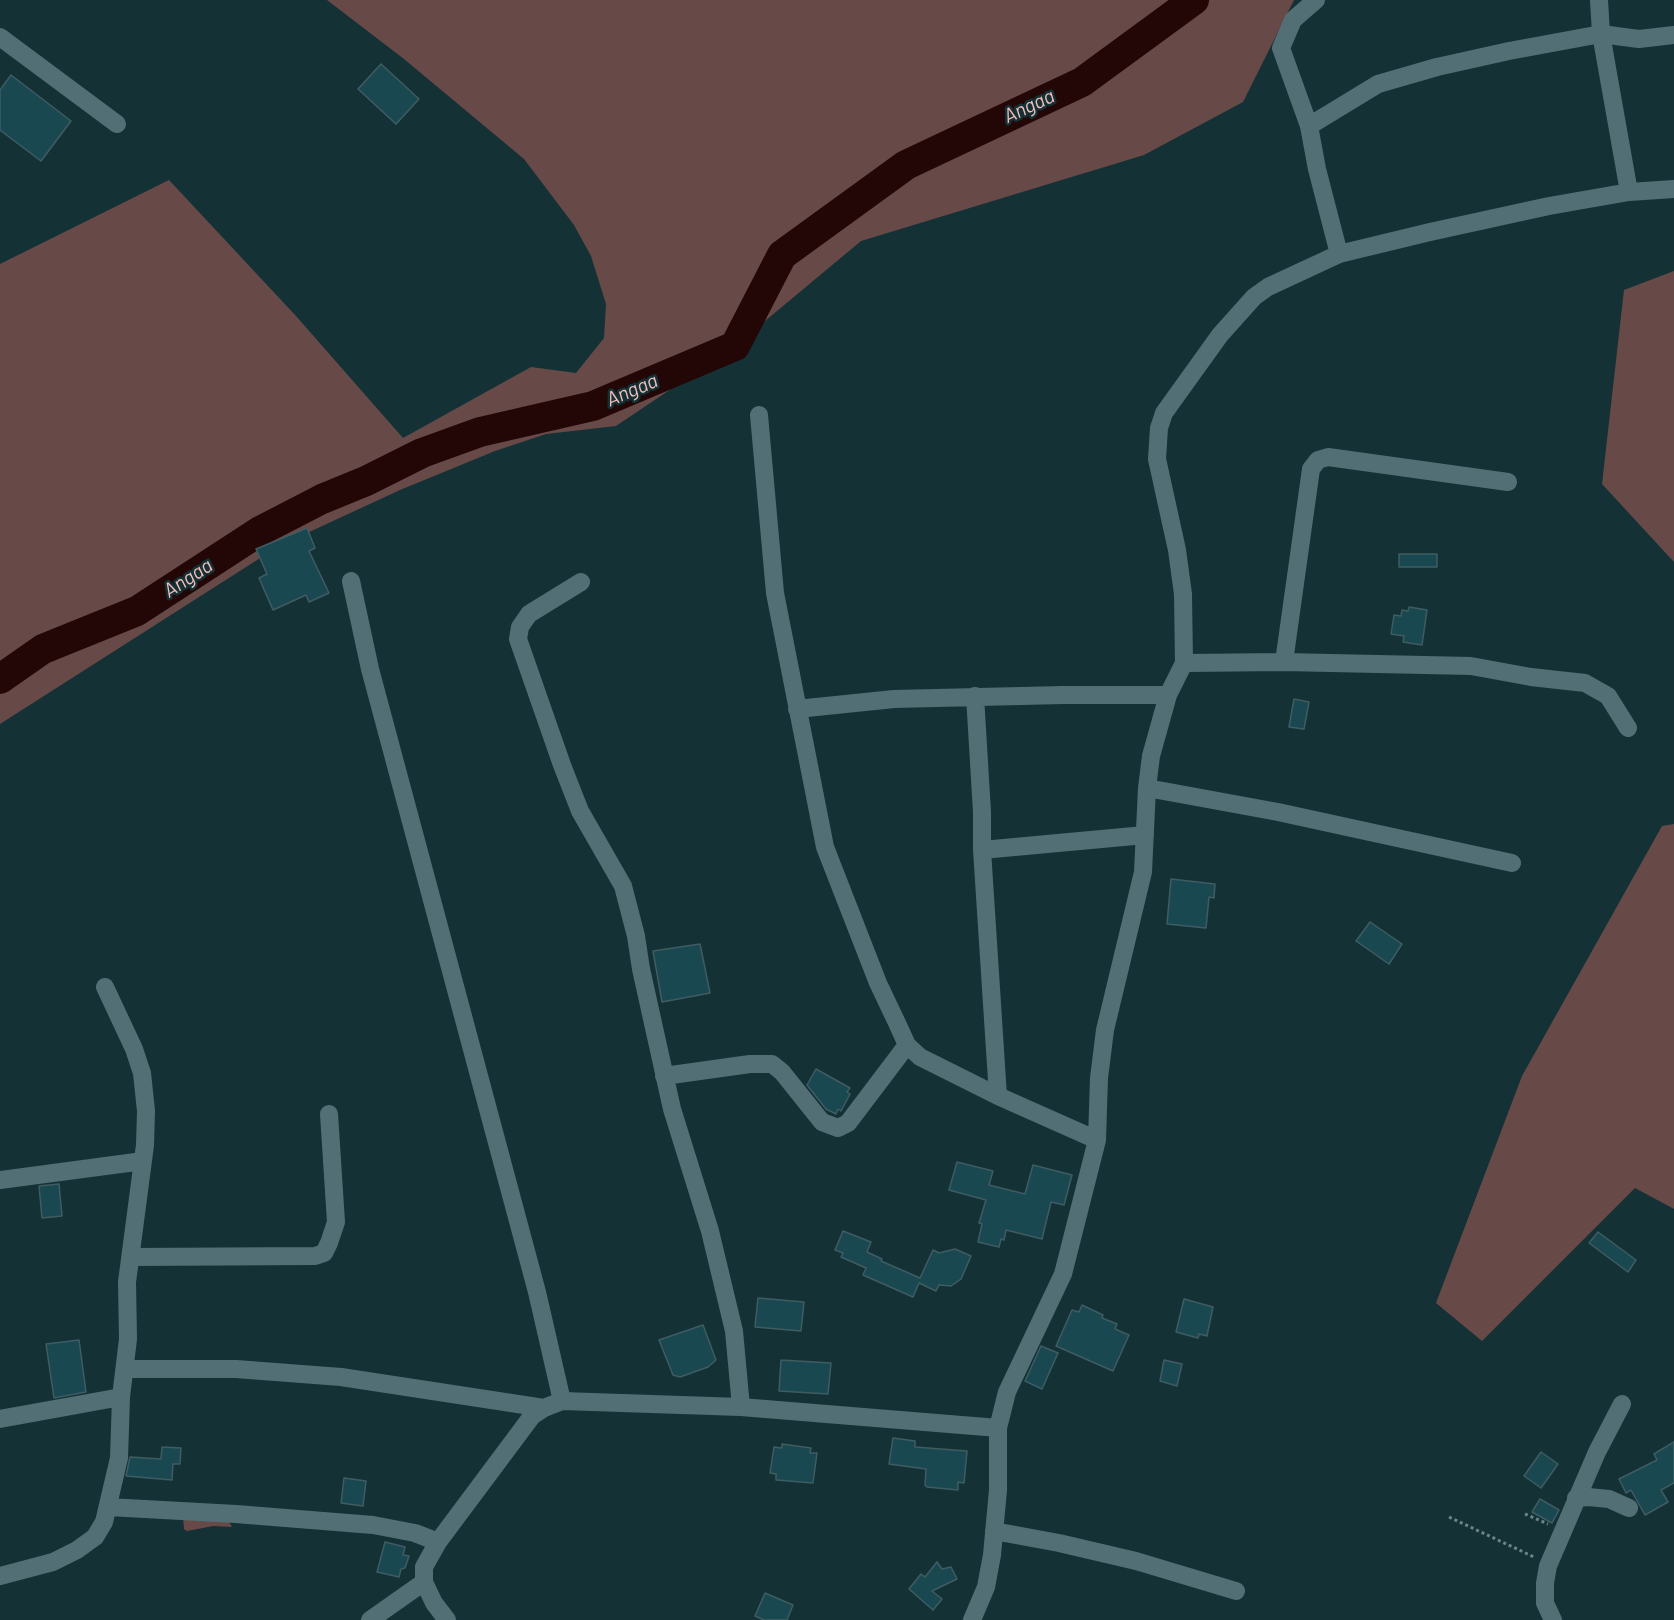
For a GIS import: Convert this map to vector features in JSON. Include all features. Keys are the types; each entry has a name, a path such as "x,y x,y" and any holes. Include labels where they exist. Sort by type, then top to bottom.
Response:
{"street":[{"path":"1316,0 1293,20 1281,48 1309,126 1317,170 1340,254"},
{"path":"1599,0 1601,34 1629,192"},
{"path":"1309,126 1378,84 1509,51 1601,34 1639,39 1674,35"},
{"path":"2,43 117,124"},
{"path":"972,1620 986,1587 998,1490 998,1428 1007,1392 1063,1274 1097,1140 1099,1078 1105,1030 1143,872 1151,756 1168,695 1184,663 1183,594 1177,550 1157,459 1158,434 1164,413 1220,335 1254,297 1268,287 1340,254 1549,206 1629,192 1674,189"},
{"path":"759,415 776,593 825,847 878,983 907,1046 920,1057 998,1096 1097,1140"},
{"path":"1284,662 1311,470 1318,460 1328,457 1508,482"},
{"path":"351,581 382,714 537,1293 562,1401"},
{"path":"581,582 529,614 520,627 519,639 580,812 623,886 636,936 672,1110 710,1231 734,1331 741,1407"},
{"path":"1184,663 1284,662 1471,666 1531,677 1585,683 1608,696 1628,728"},
{"path":"797,709 894,699 975,696 1168,695"},
{"path":"975,696 982,850 998,1096"},
{"path":"1147,788 1278,812 1512,863"},
{"path":"982,850 1145,835"},
{"path":"0,1576 53,1562 95,1538 104,1522 119,1458 128,1339 127,1282 143,1161 146,1111 142,1073 134,1049 105,987"},
{"path":"664,1076 750,1064 772,1064 782,1072 822,1122 838,1128 848,1123 907,1046"},
{"path":"131,1257 315,1256 324,1253 336,1222 329,1114"},
{"path":"0,1180 143,1161"},
{"path":"125,1369 236,1369 341,1377 544,1408"},
{"path":"0,1419 122,1397"},
{"path":"447,1620 434,1604 424,1582 424,1567 438,1542 521,1429 532,1416 562,1401 741,1407 998,1428"},
{"path":"1553,1620 1545,1603 1548,1566 1597,1452 1622,1404"},
{"path":"1576,1498 1610,1499 1629,1508"},
{"path":"108,1506 373,1526 414,1533 438,1542"},
{"path":"994,1531 1114,1556 1236,1591"},
{"path":"370,1620 424,1582"}],"path":[{"path":"1525,1514 1563,1531"},
{"path":"1449,1517 1513,1545 1548,1566"}],"shaded area":[{"path":"327,0 1294,0 1243,102 1144,155 861,241 735,346 616,426 546,434 495,451 400,490 279,546 0,724 0,264 169,180 296,316 403,438 531,367 576,373 604,338 606,304 591,256 574,225 524,159 404,59"},
{"path":"1674,271 1674,562 1602,484 1624,290"},
{"path":"1674,824 1674,1209 1635,1188 1482,1341 1436,1303 1522,1076 1662,826"},
{"path":"220,1505 232,1527 213,1526 187,1531 184,1529 183,1516 190,1507"}],"building":[{"path":"381,64 419,99 396,124 358,89"},
{"path":"11,75 71,121 41,161 0,130 0,90"},
{"path":"307,528 315,548 309,551 329,593 309,602 306,595 273,610 259,578 267,574 256,549"},
{"path":"1399,554 1437,554 1437,567 1399,567"},
{"path":"1409,607 1427,610 1422,645 1403,642 1404,636 1391,634 1394,615 1401,616 1402,610 1408,611"},
{"path":"1294,699 1309,702 1304,729 1289,727"},
{"path":"1171,879 1215,884 1214,898 1209,897 1206,928 1167,924"},
{"path":"1370,922 1402,944 1389,964 1356,941"},
{"path":"700,944 710,993 662,1002 653,951"},
{"path":"816,1069 850,1088 847,1092 850,1094 841,1111 838,1109 836,1114 826,1109 807,1085"},
{"path":"957,1162 993,1171 989,1185 1025,1194 1033,1165 1072,1175 1064,1205 1051,1202 1042,1239 1006,1230 1004,1240 1001,1239 999,1247 978,1242 982,1224 979,1223 986,1200 949,1190"},
{"path":"59,1184 62,1216 42,1218 39,1186"},
{"path":"843,1231 871,1242 867,1252 882,1259 881,1261 920,1278 933,1250 939,1253 955,1249 971,1256 961,1279 951,1286 939,1285 936,1291 919,1283 913,1297 863,1275 866,1268 841,1257 843,1253 835,1250"},
{"path":"1598,1232 1636,1260 1628,1272 1589,1243"},
{"path":"758,1298 804,1302 801,1331 755,1327"},
{"path":"1184,1299 1213,1307 1207,1336 1199,1334 1198,1338 1176,1332"},
{"path":"1082,1305 1103,1315 1102,1318 1117,1324 1115,1329 1129,1335 1113,1371 1056,1346 1072,1310 1079,1312"},
{"path":"703,1325 716,1360 708,1367 680,1377 673,1375 659,1340"},
{"path":"79,1340 86,1392 54,1398 46,1344"},
{"path":"1041,1346 1058,1353 1042,1389 1025,1381"},
{"path":"781,1360 831,1363 828,1394 779,1391"},
{"path":"1164,1360 1182,1364 1177,1386 1160,1381"},
{"path":"893,1438 915,1441 915,1447 967,1451 964,1483 958,1482 958,1490 927,1487 925,1485 926,1469 889,1464"},
{"path":"1674,1442 1674,1483 1661,1490 1668,1502 1645,1515 1631,1490 1626,1493 1619,1479 1657,1460 1654,1454"},
{"path":"782,1444 811,1448 810,1453 817,1453 813,1483 776,1480 776,1474 770,1473 774,1447 782,1448"},
{"path":"162,1447 181,1448 180,1464 173,1464 172,1480 126,1476 130,1457 161,1459"},
{"path":"1541,1452 1558,1464 1541,1488 1524,1476"},
{"path":"344,1478 366,1481 363,1506 341,1503"},
{"path":"1540,1499 1559,1510 1552,1523 1532,1512"},
{"path":"385,1542 405,1547 403,1555 409,1556 399,1577 377,1572"},
{"path":"937,1562 942,1569 951,1567 957,1579 932,1591 942,1599 933,1610 909,1589 921,1574 925,1577"},
{"path":"765,1593 793,1605 787,1620 764,1620 755,1616"}],"waterway":[{"name":"Angaa","path":"0,679 43,649 137,611 260,531 322,499 366,481 422,453 480,432 593,406 735,346 782,255 906,165 1082,82 1194,0"}]}
